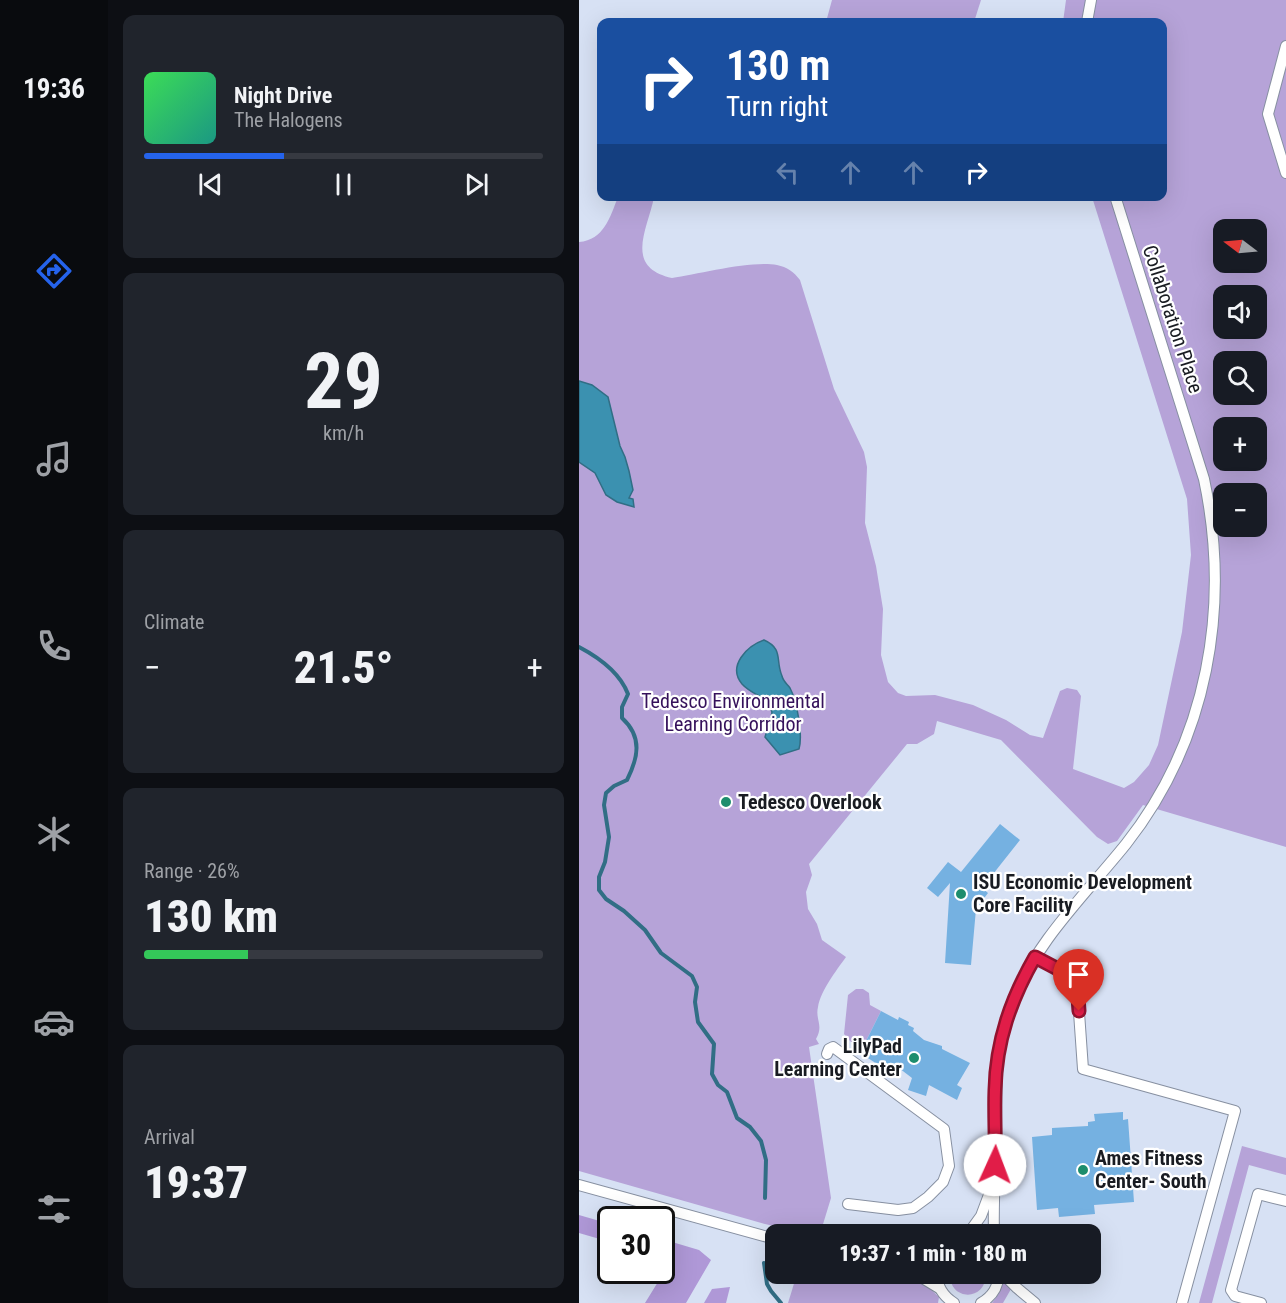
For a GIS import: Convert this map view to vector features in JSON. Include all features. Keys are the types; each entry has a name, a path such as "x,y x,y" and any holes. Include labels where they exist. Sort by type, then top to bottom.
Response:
{"street":[{"path":"1088,18 1091,0"},
{"path":"1286,46 1268,114 1286,173"},
{"name":"Collaboration Place","path":"994,1224 996,1073 1002,1034 1015,994 1035,957 1054,930 1136,831 1160,795 1182,747 1200,698 1208,664 1213,624 1216,562 1209,501 1204,479 1117,201"},
{"path":"1035,957 1073,977 1077,984 1083,1069 1235,1111 1182,1303"},
{"path":"827,1054 833,1047 944,1129 949,1166 943,1182 928,1197 913,1208 898,1210 848,1203"},
{"name":"Collaboration Place","path":"975,1224 981,1216 993,1183"},
{"path":"579,1185 765,1236"},
{"path":"1261,1303 1235,1296 1231,1290 1258,1194 1286,1201"},
{"path":"932,1284 954,1303"},
{"path":"938,1284 939,1288"},
{"path":"981,1303 994,1292 997,1284"},
{"path":"1012,1284 1035,1303"}],"green space":[{"path":"832,0 981,0 975,18 827,18"},
{"name":"Tedesco Environmental Learning Corridor","path":"1066,0 1286,0 1286,847 1143,805 1117,841 1108,844 1097,837 1001,740 937,721 934,734 917,744 907,744 809,864 812,875 806,892 808,909 817,924 822,940 846,957 822,994 817,1012 819,1030 816,1039 819,1044 809,1047 831,1198 823,1224 765,1224 579,1171 579,242 595,237 600,232 609,220 616,201 653,201 642,245 643,256 648,265 657,273 672,278 740,266 766,264 787,269 800,280 834,389 864,452 867,467 865,523 876,566 883,609 881,655 888,682 898,693 906,696 935,695 973,705 1006,720 1030,735 1043,738 1060,691 1067,688 1077,690 1081,696 1073,769 1124,788 1134,782 1149,765 1158,745 1182,632 1191,555 1187,499 1093,201 1167,201 1167,18 1064,18"},
{"path":"856,989 863,989 869,993 870,1005 881,1011 865,1043 861,1040 851,1042 844,1034 848,995"},
{"path":"1242,1146 1286,1158 1286,1175 1249,1165 1212,1303 1199,1303"},
{"path":"794,1284 924,1284 939,1297 938,1303 788,1303"},
{"path":"952,1284 983,1284 980,1290 968,1295 955,1289"},
{"path":"1003,1284 1007,1284 1011,1289 1003,1303 992,1303"}],"shaded area":[{"path":"579,1215 597,1220 597,1238 579,1233"},
{"path":"675,1243 699,1250 711,1260 686,1303 645,1303 657,1284 675,1284"},
{"path":"730,1287 726,1303 704,1303 712,1289"}],"water":[{"path":"579,381 592,385 608,397 620,446 629,471 633,490 629,498 633,499 634,507 617,502 606,495 595,473 579,462"},
{"path":"764,640 777,651 780,670 793,694 799,718 799,749 780,755 765,737 772,713 770,703 742,684 737,670 746,652"}],"building":[{"name":"ISU Economic Development Core Facility","path":"1000,824 1020,840 982,888 988,893 976,909 971,965 945,963 950,883 938,897 927,888 948,862 961,872"},
{"name":"LilyPad Learning Center","path":"881,1011 898,1020 899,1017 909,1022 908,1025 914,1028 913,1031 924,1040 942,1046 942,1049 970,1063 957,1085 962,1088 957,1100 929,1085 926,1096 908,1090 912,1078 895,1065 893,1070 885,1067 885,1069 860,1053"},
{"name":"Ames Fitness Center- South","path":"1123,1112 1123,1120 1128,1119 1134,1202 1094,1205 1095,1214 1059,1217 1058,1208 1037,1210 1032,1137 1052,1135 1052,1128 1088,1126 1088,1122 1095,1121 1094,1114"}],"waterway":[{"path":"579,647 608,666 620,679 628,694 622,707 622,718 629,725 636,740 636,756 627,780 606,793 604,805 609,837 605,862 599,877 599,890 606,899 624,911 645,930 661,953 692,976 697,987 695,1002 698,1022 714,1044 712,1074 718,1085 727,1092 737,1118 750,1127 761,1141 766,1160 765,1198"},
{"path":"764,1263 767,1284 781,1303"}],"place":[{"name":"Tedesco Overlook","path":"726,802"},
{"name":"ISU Economic Development Core Facility","path":"961,894"},
{"name":"LilyPad Learning Center","path":"914,1058"},
{"name":"Ames Fitness Center- South","path":"1083,1170"}],"route":[{"path":"995,1165 995,1091 1002,1034 1015,994 1035,957 1073,977 1077,984 1079,1011"}]}
